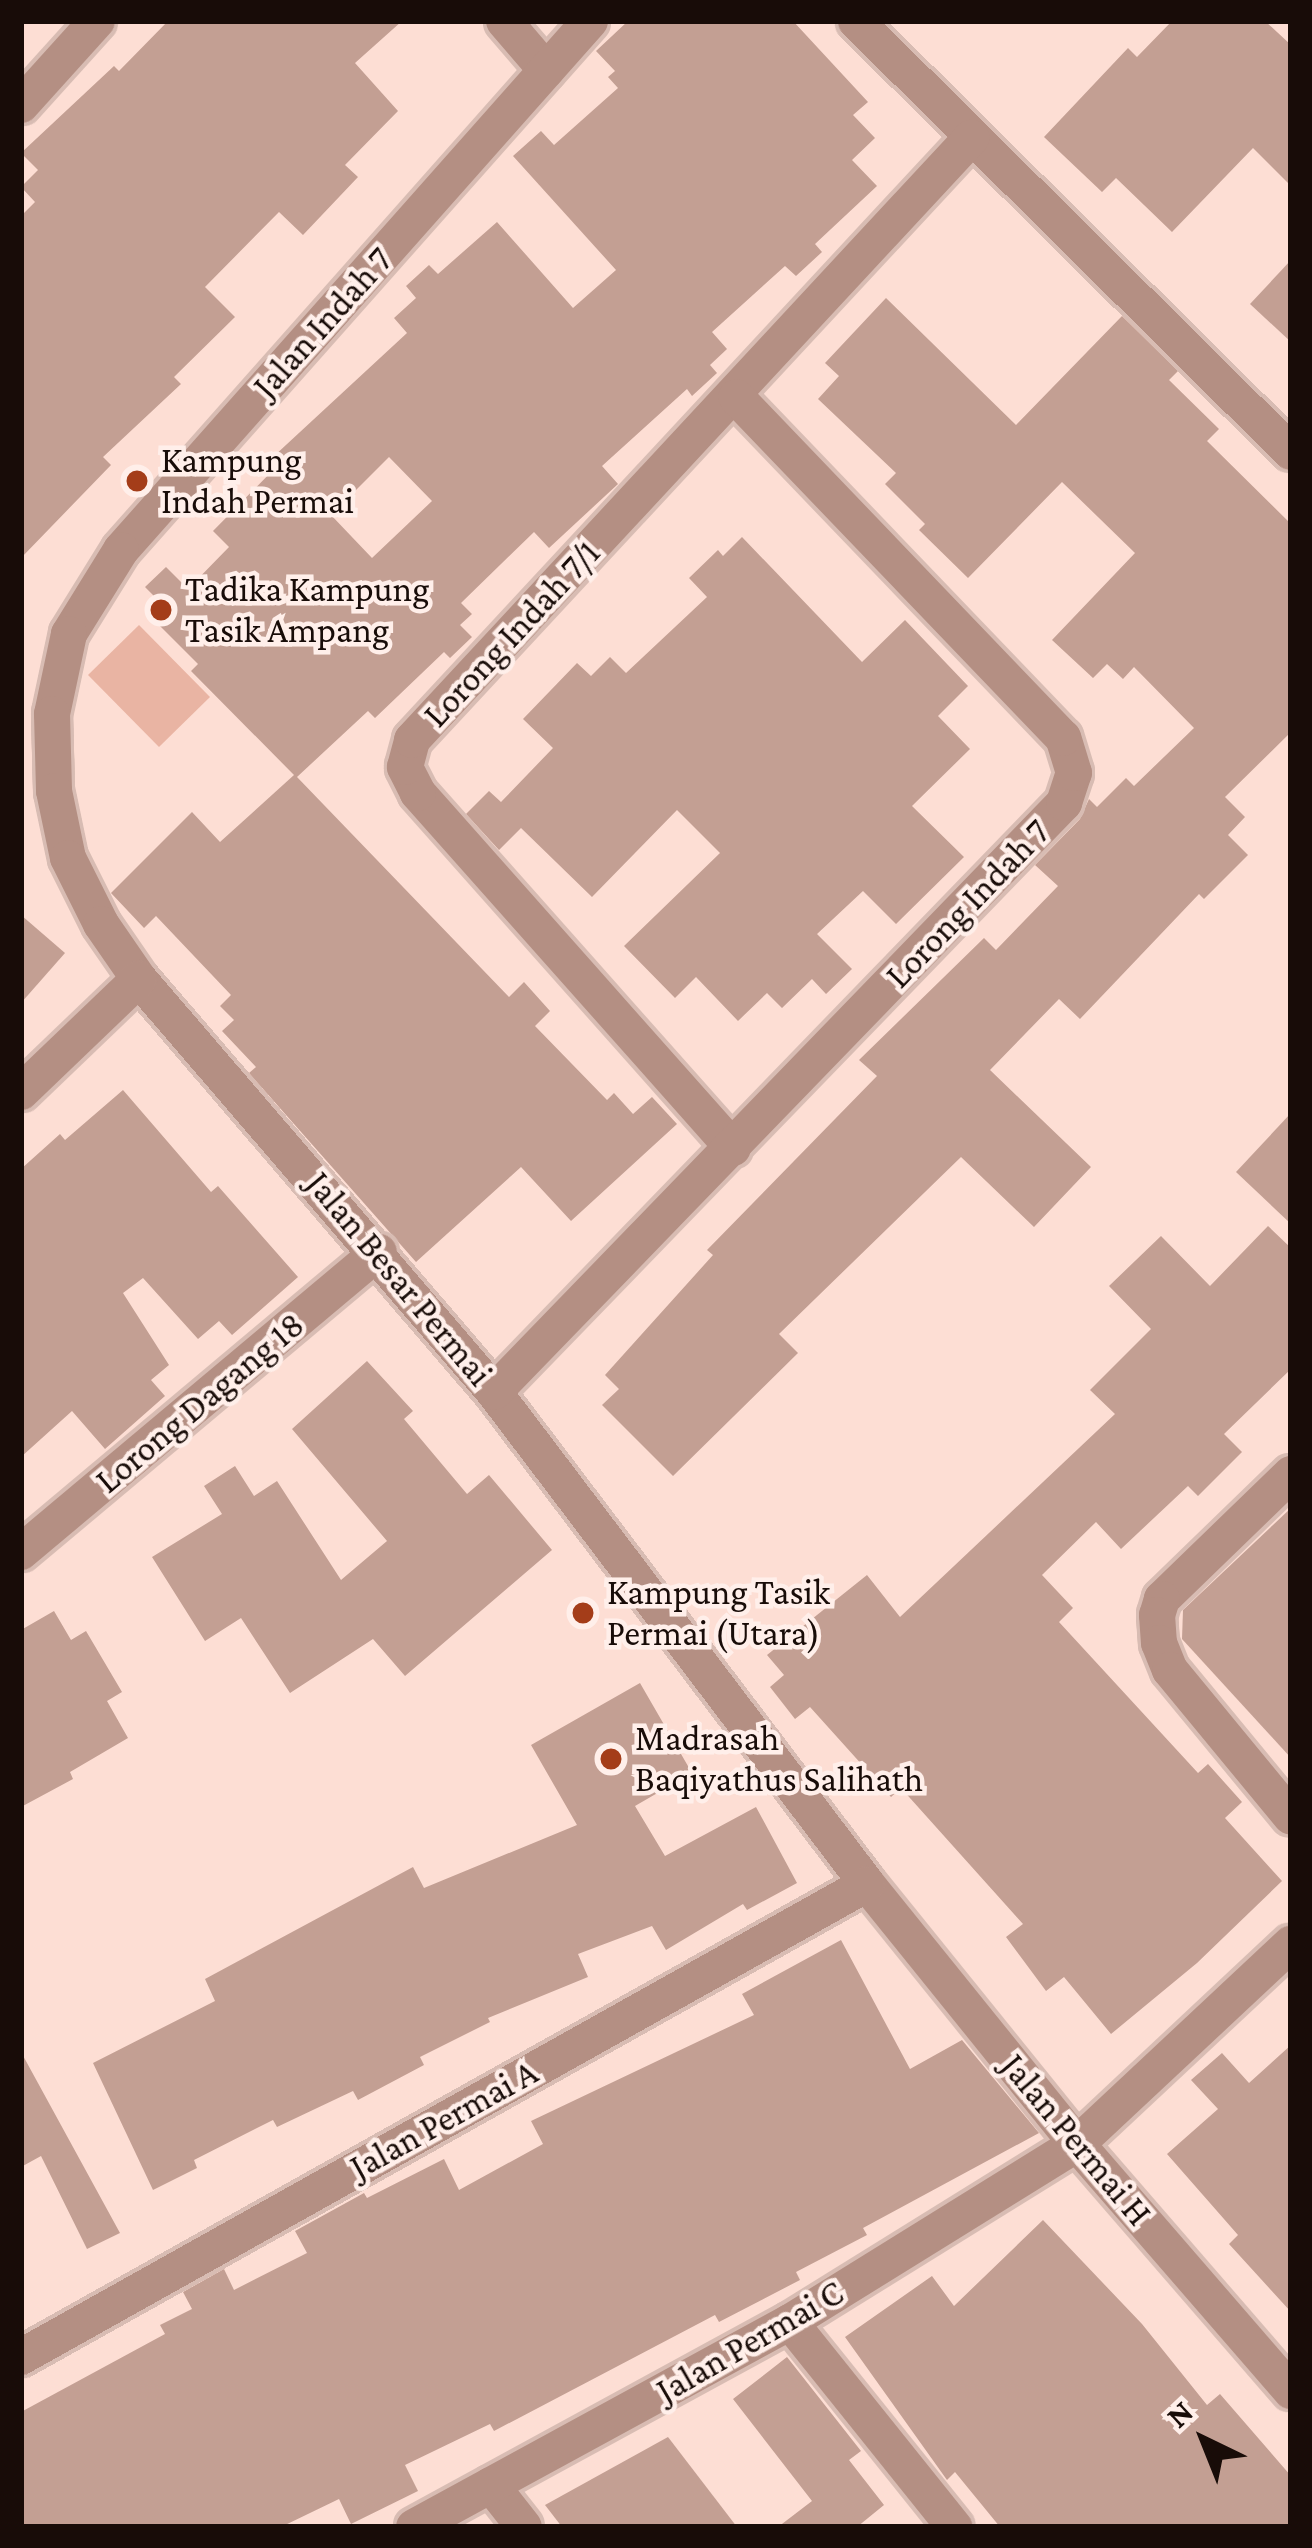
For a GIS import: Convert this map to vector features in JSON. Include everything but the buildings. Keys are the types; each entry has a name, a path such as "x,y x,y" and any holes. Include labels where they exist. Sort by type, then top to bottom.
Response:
{"street":[{"path":"21,104 97,21"},
{"path":"504,21 546,70"},
{"name":"Jalan Indah 7","path":"69,634 121,550 590,21"},
{"path":"856,21 1291,452"},
{"name":"Lorong Indah 7/1","path":"733,1148 418,794 405,767 412,740 736,397 971,138"},
{"name":"Lorong Indah 7","path":"494,1392 1064,803 1074,773 1063,738 736,397"},
{"name":"Jalan Besar Permai","path":"69,634 52,714 54,791 68,858 100,924 140,979 379,1252 494,1392 867,1883"},
{"path":"21,1092 140,979"},
{"name":"Lorong Dagang 18","path":"21,1552 379,1252"},
{"path":"1291,1474 1162,1599 1157,1615 1162,1653 1170,1670 1291,1816"},
{"name":"Jalan Permai H","path":"867,1883 1077,2144 1291,2391"},
{"name":"Jalan Permai A","path":"21,2356 867,1883"},
{"name":"Jalan Permai C","path":"414,2527 790,2323 1077,2144 1291,1944"},
{"path":"790,2323 954,2527"},
{"path":"491,2485 524,2527"}],"shaded area":[{"path":"139,625 210,697 159,747 88,675"}],"place":[{"name":"Kampung Indah Permai","path":"137,481"},
{"name":"Tadika Kampung Tasik Ampang","path":"161,610"},
{"name":"Kampung Tasik Permai (Utara)","path":"583,1613"},
{"name":"Madrasah Baqiyathus Salihath","path":"611,1759"}]}
